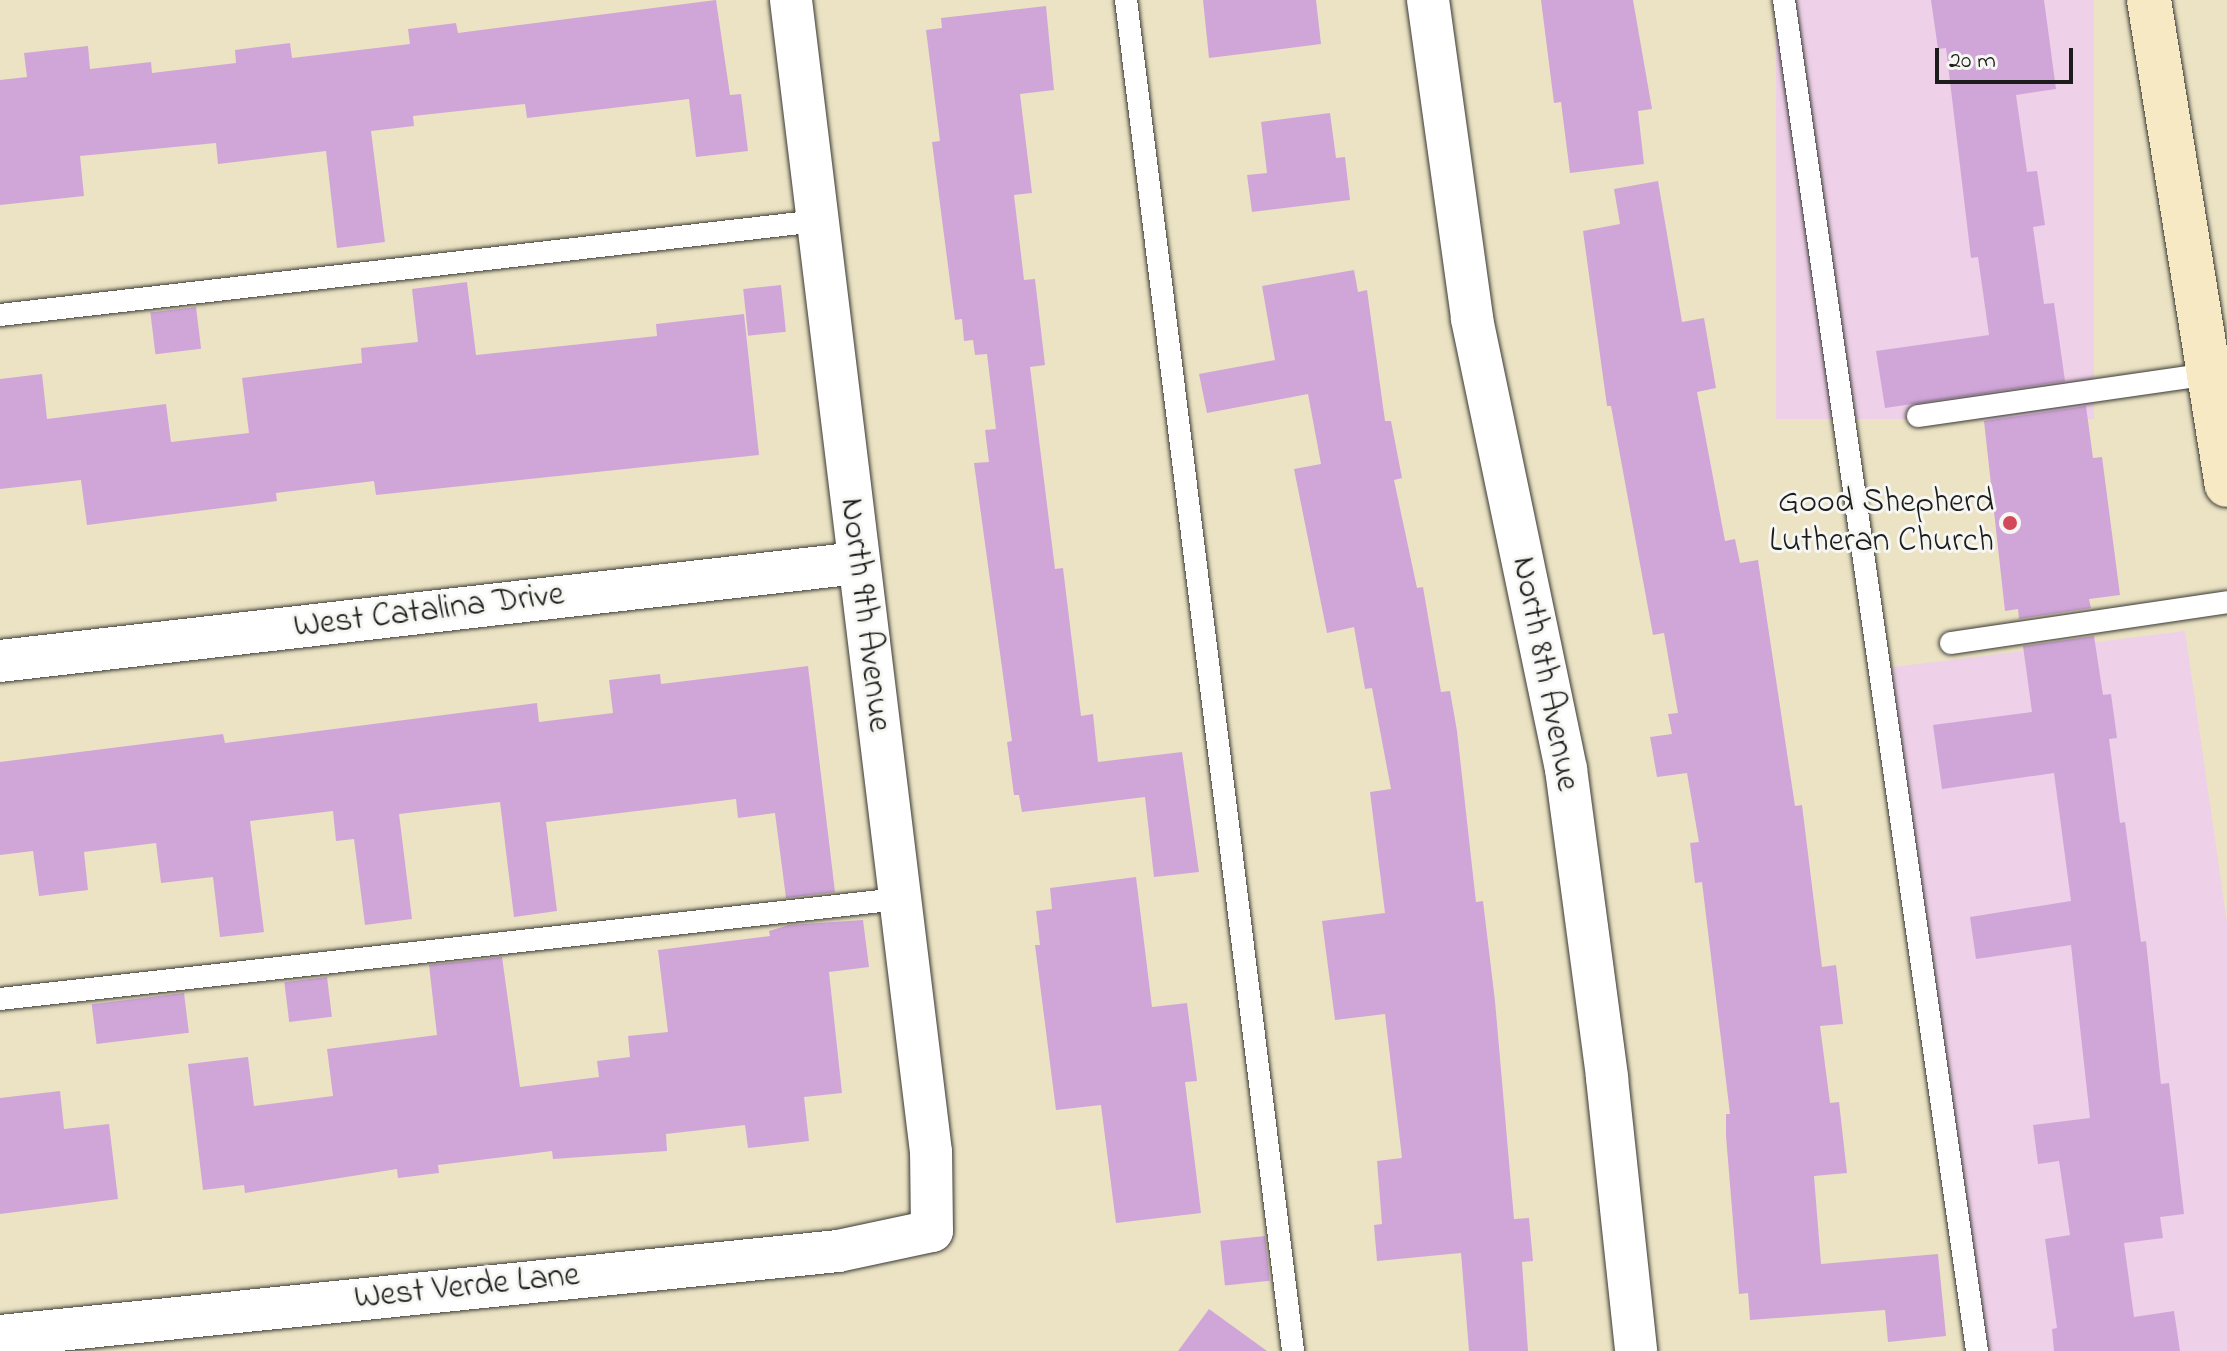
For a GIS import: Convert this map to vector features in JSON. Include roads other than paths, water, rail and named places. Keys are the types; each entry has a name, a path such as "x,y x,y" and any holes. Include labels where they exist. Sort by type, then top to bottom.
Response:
{"main road":[{"path":"2149,0 2227,485"}],"street":[{"name":"North 9th Avenue","path":"791,0 857,563 931,1152 932,1231"},
{"name":"North 8th Avenue","path":"1428,0 1472,319 1566,769 1607,1078 1636,1351"},
{"name":"West Catalina Drive","path":"0,661 857,563"},
{"name":"West Verde Lane","path":"0,1336 838,1251 932,1231"}],"lane":[{"path":"1126,0 1293,1351"},
{"path":"1784,0 1977,1351"},
{"path":"0,315 817,221"},
{"path":"1918,416 2209,374"},
{"path":"1951,643 2227,602"},
{"path":"0,999 899,899"}],"place":[{"name":"Good Shepherd Lutheran Church","path":"2010,523"}]}
